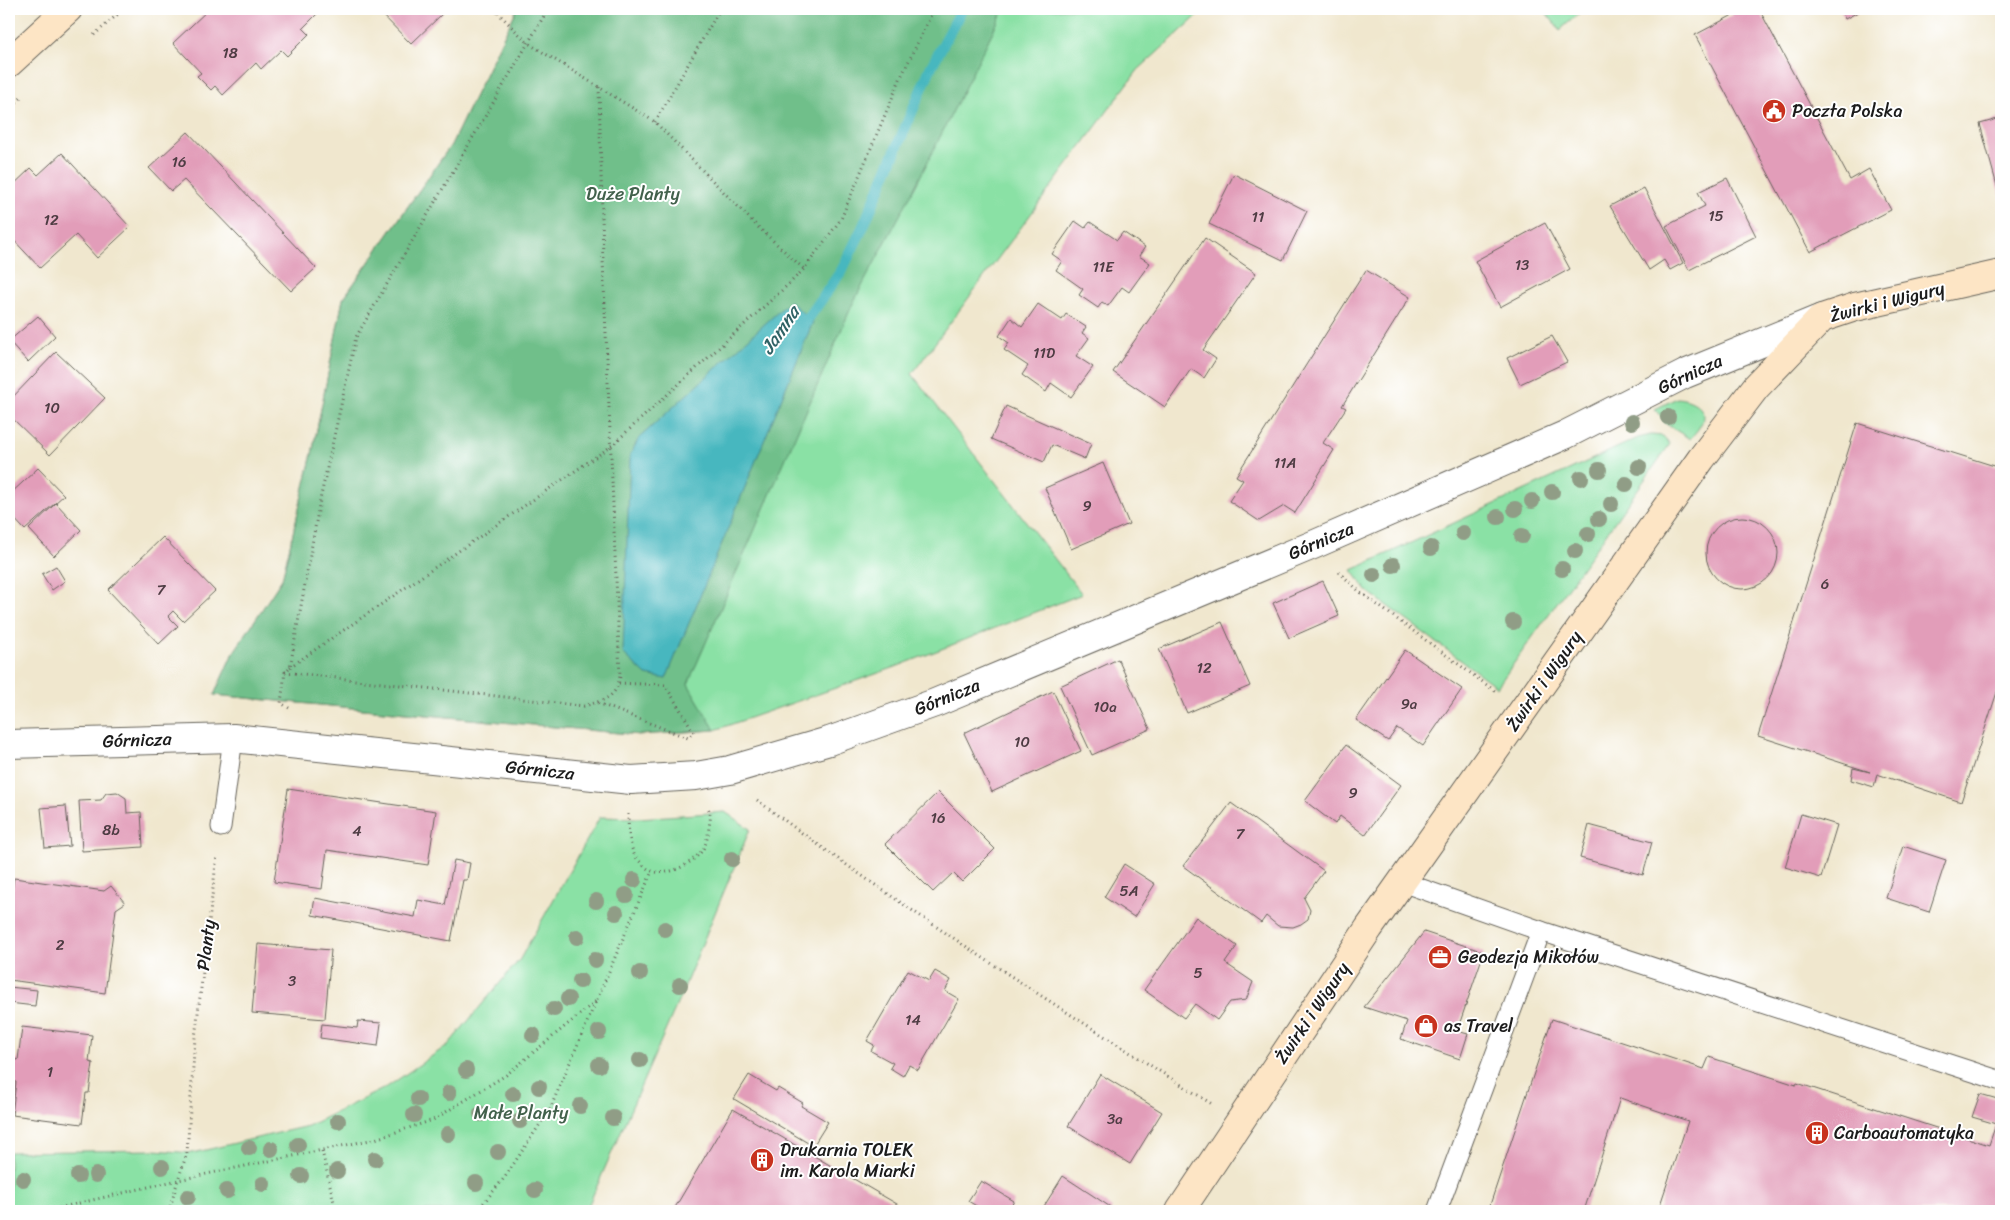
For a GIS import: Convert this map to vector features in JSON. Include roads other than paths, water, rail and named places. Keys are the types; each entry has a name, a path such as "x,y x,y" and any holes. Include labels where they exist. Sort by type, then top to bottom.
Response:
{"street":[{"path":"9,63 68,9"},
{"name":"Żwirki i Wigury","path":"1180,1211 1303,1024 1402,882 1702,459 1756,387 1822,318 1854,307 2001,274"},
{"name":"Górnicza","path":"9,744 233,738 632,780 696,776 730,770 829,741 934,703 1376,517 1565,435 1685,374 1822,318"}],"lane":[{"path":"221,827 233,738"},
{"path":"1402,882 1542,931 2001,1080"},
{"path":"1437,1211 1542,931"}],"water":[{"path":"790,301 813,322 666,679 646,675 623,653 630,455 639,438"}],"waterway":[{"name":"Jamna","path":"800,330 842,270 863,227 931,67 962,9"}],"place":[{"name":"Poczta Polska","path":"1774,111"},
{"name":"Geodezja Mikołów","path":"1440,957"},
{"name":"as Travel","path":"1426,1026"},
{"name":"Carboautomatyka","path":"1817,1133"},
{"name":"Drukarnia TOLEK im. Karola Miarki","path":"762,1160"}],"park label":[{"name":"Duże Planty","path":"633,194"},
{"name":"Małe Planty","path":"521,1113"}]}
